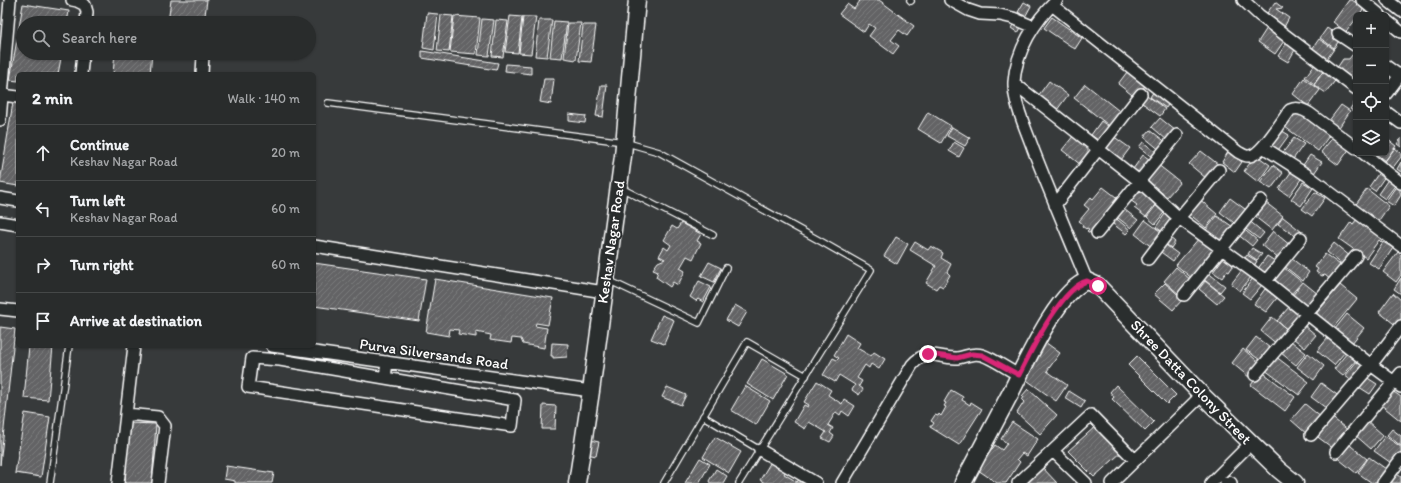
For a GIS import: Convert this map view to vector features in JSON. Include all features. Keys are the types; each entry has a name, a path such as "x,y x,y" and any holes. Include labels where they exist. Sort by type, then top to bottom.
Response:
{"street":[{"path":"0,120 10,0"},
{"path":"72,0 85,5 87,16"},
{"name":"Keshav Nagar Road","path":"577,483 591,391 624,142 637,0"},
{"path":"950,0 980,14 1000,15 1013,18 1034,27"},
{"path":"1243,0 1353,87"},
{"path":"1362,0 1376,12"},
{"path":"1387,0 1401,11"},
{"path":"963,483 1039,336 1054,312 1080,283 1087,281 1055,205 1018,109 1014,83 1023,46 1034,27 1055,2 1238,152 1248,157 1254,156 1263,147 1290,110 1295,108 1302,109 1309,113 1353,146"},
{"path":"1389,22 1401,32"},
{"path":"1338,34 1353,44"},
{"path":"81,72 82,60"},
{"path":"202,72 203,60"},
{"path":"1389,68 1400,75 1389,90"},
{"path":"1014,83 1139,181 1179,218 1266,281 1371,365 1399,380 1336,452"},
{"path":"1055,205 1141,94"},
{"path":"2,95 16,97"},
{"path":"1389,114 1401,123"},
{"path":"1097,233 1177,135"},
{"path":"1263,147 1307,175 1401,246"},
{"path":"1367,156 1401,183"},
{"path":"1148,259 1179,218 1219,170"},
{"path":"0,198 16,201"},
{"path":"1184,296 1223,249 1260,200"},
{"path":"0,222 16,225"},
{"path":"1266,281 1301,238"},
{"path":"316,246 605,286"},
{"path":"1255,375 1356,256"},
{"name":"Shree Datta Colony Street","path":"1087,281 1098,286 1202,395 1279,470 1295,483"},
{"path":"0,309 16,311"},
{"path":"1310,435 1371,365 1401,326"},
{"path":"118,483 134,348"},
{"name":"Purva Silversands Road","path":"299,348 591,391"},
{"path":"842,483 912,365 920,357 928,354 957,358 972,354 982,355 1019,375"},
{"path":"252,358 287,362 385,378 515,400 512,426 248,387 252,358"},
{"path":"385,378 387,362"},
{"path":"1112,483 1202,395"},
{"path":"126,414 158,417 165,426 158,483"},
{"path":"1018,483 1091,415 1135,460"},
{"path":"1220,481 1251,443"},
{"path":"760,450 816,483"},
{"path":"1053,451 1086,483"},
{"path":"1383,483 1401,459"},
{"path":"1220,481 1231,483"}],"lane":[{"path":"328,103 624,142 659,152 871,270 740,483"},
{"path":"618,187 714,235"},
{"path":"605,286 699,323 726,268"},
{"path":"664,483 747,342 806,376"},
{"path":"50,483 68,348"},
{"path":"703,416 760,450"}],"building":[{"path":"171,0 207,0 205,16 169,16"},
{"path":"858,0 879,0 914,26 907,36 899,30 891,40 899,46 893,54 869,36 875,28 869,24 864,32 839,14 847,4 854,9 860,1"},
{"path":"1349,0 1352,0 1364,8 1361,12 1353,12 1353,23 1346,32 1333,22"},
{"path":"1024,2 1031,6 1025,17 1018,12"},
{"path":"1275,2 1283,8 1276,9 1289,18 1283,29 1270,20 1272,17 1267,13"},
{"path":"23,4 69,11 68,16 21,16"},
{"path":"427,13 438,14 434,50 423,48"},
{"path":"441,15 453,16 449,52 437,51"},
{"path":"454,16 480,18 476,54 450,52"},
{"path":"510,16 522,17 518,53 505,52"},
{"path":"523,17 536,17 531,54 519,53"},
{"path":"1052,17 1082,38 1075,49 1044,28"},
{"path":"482,19 494,20 489,56 478,55"},
{"path":"496,20 508,21 503,57 492,56"},
{"path":"539,20 552,20 547,57 535,56"},
{"path":"1016,20 1023,24 1018,33 1011,28"},
{"path":"554,21 567,22 562,58 550,57"},
{"path":"568,23 581,23 576,60 564,58"},
{"path":"583,25 596,25 591,62 579,61"},
{"path":"1267,28 1284,41 1275,54 1258,42"},
{"path":"1327,28 1341,38 1334,48 1320,38"},
{"path":"1319,39 1334,49 1327,59 1312,49"},
{"path":"1287,42 1296,48 1288,62 1278,56"},
{"path":"16,45 16,60 61,60 58,72 16,72 16,81 10,80"},
{"path":"422,51 498,63 496,70 422,58"},
{"path":"1353,54 1353,74 1351,77 1337,68 1343,59 1349,59"},
{"path":"114,60 151,60 150,72 113,72"},
{"path":"506,64 531,66 531,74 505,71"},
{"path":"1315,64 1324,70 1314,84 1305,77"},
{"path":"1325,69 1337,78 1326,93 1314,85"},
{"path":"1127,72 1145,86 1136,98 1118,84"},
{"path":"1304,78 1320,90 1308,106 1293,94"},
{"path":"544,79 554,79 551,104 540,102"},
{"path":"1049,81 1068,95 1057,110 1038,96"},
{"path":"1085,84 1123,114 1112,128 1074,98"},
{"path":"601,85 607,85 603,117 596,116"},
{"path":"1154,91 1170,102 1166,108 1150,97"},
{"path":"1147,95 1165,109 1160,116 1141,102"},
{"path":"13,102 16,103 16,186 0,183"},
{"path":"1341,105 1350,111 1338,129 1328,122"},
{"path":"1297,111 1329,136 1318,151 1285,127"},
{"path":"928,112 951,126 941,143 918,129"},
{"path":"569,114 586,116 585,123 569,121"},
{"path":"1160,118 1176,131 1168,141 1152,127"},
{"path":"1101,121 1112,129 1102,143 1091,135"},
{"path":"952,127 970,138 965,146 947,136"},
{"path":"1279,129 1289,135 1276,153 1266,146"},
{"path":"1150,130 1167,143 1161,151 1144,137"},
{"path":"1074,135 1093,150 1081,165 1062,150"},
{"path":"1113,136 1130,148 1121,160 1105,147"},
{"path":"1334,136 1350,148 1338,165 1321,152"},
{"path":"1294,138 1304,144 1291,162 1281,155"},
{"path":"1401,138 1401,147 1397,144"},
{"path":"1389,141 1396,146 1389,156"},
{"path":"954,142 964,148 959,157 949,151"},
{"path":"1143,142 1157,153 1153,158 1139,147"},
{"path":"1395,148 1401,153 1401,157 1391,170 1383,164"},
{"path":"1201,151 1219,165 1207,179 1189,164"},
{"path":"1228,152 1242,162 1235,172 1222,162"},
{"path":"1143,155 1152,161 1142,176 1133,169"},
{"path":"1256,155 1270,165 1258,182 1244,171"},
{"path":"1310,155 1322,162 1312,176 1301,168"},
{"path":"1379,156 1389,156 1385,161"},
{"path":"1401,162 1401,172 1397,169"},
{"path":"1157,164 1180,182 1167,197 1145,179"},
{"path":"1273,165 1283,173 1271,189 1260,182"},
{"path":"1380,171 1386,175 1375,191 1369,187"},
{"path":"1291,172 1301,179 1289,196 1279,189"},
{"path":"1389,178 1397,183 1385,199 1378,194"},
{"path":"1303,182 1313,188 1301,206 1291,199"},
{"path":"1397,185 1401,188 1401,195 1394,206 1386,201"},
{"path":"1103,187 1120,200 1093,235 1087,231 1089,229 1082,226 1083,224 1079,221 1089,209 1084,205 1091,197 1093,199"},
{"path":"1139,189 1157,202 1146,217 1134,208 1137,205 1130,200"},
{"path":"1367,189 1389,206 1377,223 1354,207"},
{"path":"1315,192 1325,198 1312,216 1302,209"},
{"path":"1198,198 1217,214 1206,228 1187,212"},
{"path":"1230,198 1249,212 1238,226 1220,212"},
{"path":"1265,202 1283,216 1272,230 1254,216"},
{"path":"1158,203 1167,209 1155,224 1147,217"},
{"path":"1120,206 1138,220 1131,228 1113,214"},
{"path":"1167,211 1175,217 1164,233 1156,227"},
{"path":"1112,215 1130,230 1126,234 1108,220"},
{"path":"1217,216 1236,229 1225,244 1206,230"},
{"path":"1283,217 1302,232 1298,238 1278,224"},
{"path":"1247,219 1264,233 1259,239 1242,226"},
{"path":"1357,219 1384,238 1381,242 1379,240 1366,258 1339,239 1351,222 1353,224"},
{"path":"1145,220 1164,234 1153,248 1135,234"},
{"path":"681,223 701,234 697,241 701,243 693,259 687,256 680,268 685,271 678,285 673,282 670,287 656,277 658,271 653,269 658,262 665,259 659,256 664,247 668,250 671,245 664,240 672,226 677,229"},
{"path":"1241,227 1257,240 1252,246 1236,233"},
{"path":"1273,231 1291,246 1280,260 1262,245"},
{"path":"1168,236 1175,242 1171,248 1163,242"},
{"path":"896,237 908,244 897,264 884,256"},
{"path":"1200,237 1217,252 1194,280 1176,265"},
{"path":"915,242 928,250 931,246 943,253 941,258 951,264 947,272 950,275 943,287 939,285 936,289 926,283 936,266 910,250"},
{"path":"1383,242 1393,248 1379,269 1369,263"},
{"path":"1163,243 1178,254 1173,261 1158,250"},
{"path":"1334,243 1351,257 1344,266 1327,252"},
{"path":"1252,248 1262,254 1257,260 1248,254"},
{"path":"1398,252 1401,255 1401,275 1396,282 1383,272"},
{"path":"1325,254 1343,267 1332,281 1325,275 1322,276 1316,272 1318,269 1315,267"},
{"path":"1247,255 1257,261 1253,268 1243,261"},
{"path":"1267,256 1278,263 1267,278 1257,270"},
{"path":"1224,257 1231,261 1233,266 1222,278 1213,272"},
{"path":"1291,258 1309,272 1303,281 1284,266"},
{"path":"709,262 721,268 714,282 701,276"},
{"path":"316,263 426,279 419,321 316,306"},
{"path":"1176,267 1192,281 1180,295 1164,281"},
{"path":"1283,267 1302,282 1290,296 1272,282"},
{"path":"1242,270 1251,277 1240,291 1231,284"},
{"path":"1207,272 1225,286 1220,292 1202,278"},
{"path":"1253,278 1262,285 1250,299 1242,293"},
{"path":"1401,278 1401,294 1394,289"},
{"path":"435,279 553,298 548,325 536,323 535,326 547,328 544,348 523,344 521,339 512,338 511,343 490,340 491,335 476,332 476,337 458,334 459,330 450,329 449,336 426,332"},
{"path":"699,281 711,287 703,302 698,299 696,301 690,297"},
{"path":"1205,281 1224,296 1217,304 1199,289"},
{"path":"1303,282 1318,294 1306,308 1292,296"},
{"path":"1165,283 1183,299 1173,310 1154,294"},
{"path":"1340,285 1357,299 1333,328 1316,314"},
{"path":"1265,289 1277,298 1266,312 1254,304"},
{"path":"1393,293 1401,300 1401,323 1398,327 1379,312"},
{"path":"735,305 747,312 738,327 726,320"},
{"path":"1289,307 1301,317 1289,331 1277,321"},
{"path":"1347,314 1364,328 1352,343 1335,329"},
{"path":"662,315 674,320 664,344 651,339"},
{"path":"1272,317 1289,331 1278,345 1261,331"},
{"path":"1304,325 1316,335 1305,348 1293,338"},
{"path":"0,327 15,329 0,465"},
{"path":"846,334 860,343 857,348 871,356 874,352 885,359 879,369 871,364 869,368 865,365 857,378 862,381 859,386 863,389 859,395 852,390 855,385 839,375 835,382 823,375 833,358 837,360 839,358 834,355"},
{"path":"1256,337 1270,348 1260,360 1246,350"},
{"path":"1328,338 1345,352 1334,365 1317,351"},
{"path":"1291,341 1306,353 1296,365 1281,353"},
{"path":"1045,342 1060,353 1047,371 1067,385 1056,401 1021,376"},
{"path":"552,343 568,344 567,357 553,358 553,356 551,356"},
{"path":"29,348 53,348 48,400 24,398"},
{"path":"1243,349 1261,364 1250,378 1232,363"},
{"path":"1308,353 1324,366 1314,380 1297,367"},
{"path":"1347,353 1356,360 1343,376 1334,369"},
{"path":"1137,356 1176,395 1167,404 1128,365"},
{"path":"1275,356 1309,382 1299,395 1265,370"},
{"path":"762,359 788,374 773,400 747,384"},
{"path":"1357,361 1366,367 1354,382 1345,376"},
{"path":"1261,371 1295,397 1285,411 1251,385"},
{"path":"1366,377 1377,384 1370,394 1359,387"},
{"path":"817,381 831,390 828,395 842,404 844,399 855,406 849,416 842,411 840,415 836,412 828,425 833,428 830,433 834,436 830,442 822,438 826,432 809,422 805,429 794,422 804,405 808,407 809,405 804,402"},
{"path":"1321,383 1340,397 1330,411 1311,397"},
{"path":"1116,385 1154,422 1145,431 1112,399 1114,397 1110,392"},
{"path":"745,386 770,401 756,425 731,410"},
{"path":"667,387 686,395 681,405 662,397"},
{"path":"1028,389 1057,415 1040,434 1017,413 1024,402 1022,400 1024,397 1022,396"},
{"path":"951,390 963,397 962,400 970,405 971,402 982,409 959,445 930,427 934,423 931,421 935,415 938,416 939,414 941,416 946,407 944,406 946,403 944,402"},
{"path":"1391,390 1401,397 1401,421 1380,404"},
{"path":"1069,391 1085,401 1081,408 1065,398"},
{"path":"1305,404 1322,418 1308,435 1291,420"},
{"path":"543,405 556,406 555,429 542,429"},
{"path":"25,413 50,417 41,477 15,473"},
{"path":"1330,416 1349,431 1334,449 1315,435"},
{"path":"1366,420 1383,435 1371,449 1354,434"},
{"path":"1012,422 1038,439 1027,456 1022,453 1017,459 1020,462 1006,483 997,483 978,470 995,445 1002,450 1007,443 1001,439"},
{"path":"129,423 156,424 152,483 125,483"},
{"path":"1096,426 1123,451 1094,477 1068,451"},
{"path":"1392,429 1401,436 1401,446 1387,435"},
{"path":"1385,436 1401,447 1401,455 1394,465 1374,451"},
{"path":"715,437 741,452 729,473 703,457"},
{"path":"590,440 599,442 596,456 587,454"},
{"path":"1346,442 1367,459 1356,473 1335,456"},
{"path":"1369,457 1386,469 1376,483 1372,483 1358,473"},
{"path":"700,458 710,464 699,483 685,483"},
{"path":"772,460 787,468 784,474 797,482 800,478 809,483 765,483 760,480"},
{"path":"226,466 274,473 272,483 235,483 235,481 224,479"},
{"path":"1042,467 1057,483 1024,483"},
{"path":"716,469 727,476 723,483 710,483 709,481"},
{"path":"1393,471 1401,477 1401,483 1384,483"}],"route":[{"path":"928,354 957,358 972,354 982,355 1019,375 1039,336 1054,312 1072,291 1080,283 1087,281 1098,286"}]}
